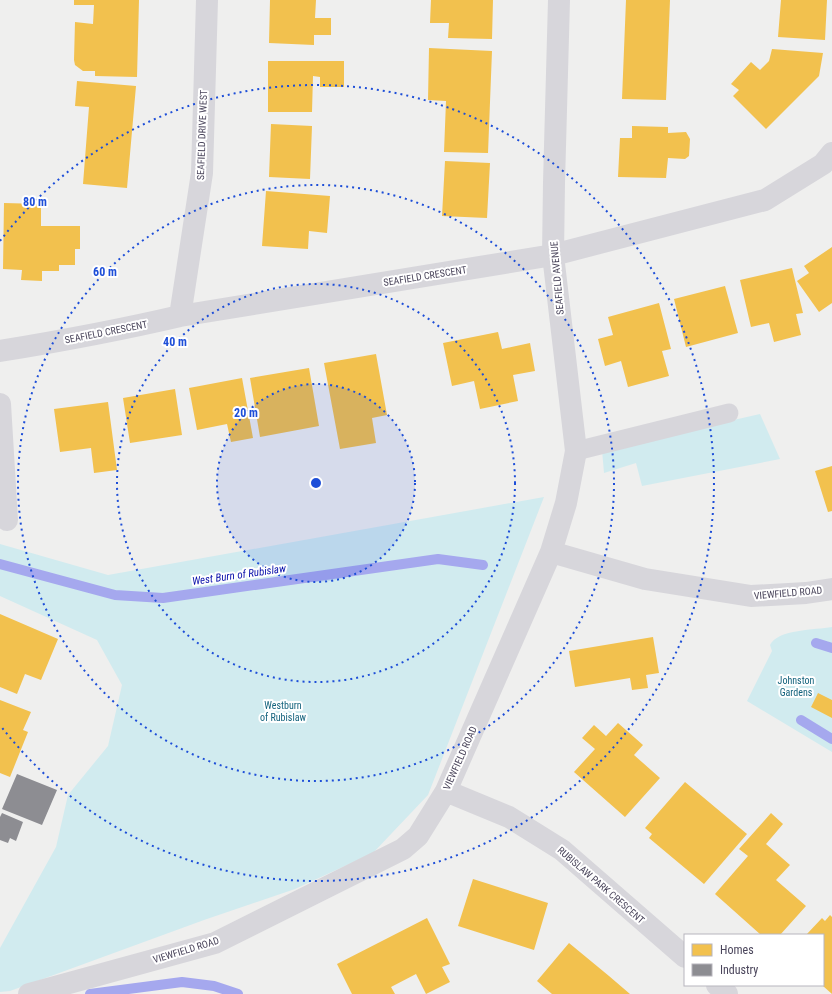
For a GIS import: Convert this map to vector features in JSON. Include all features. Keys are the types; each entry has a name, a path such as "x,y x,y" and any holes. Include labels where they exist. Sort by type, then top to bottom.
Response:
{"street":[{"name":"SEAFIELD DRIVE WEST","path":"180,316 202,173 207,0"},
{"name":"SEAFIELD AVENUE","path":"552,552 566,503 576,451 553,255 560,0"},
{"name":"SEAFIELD CRESCENT","path":"0,351 78,338 180,316 553,255 765,200 823,164 832,153"},
{"path":"0,404 7,520"},
{"name":"VIEWFIELD ROAD","path":"28,994 215,943 403,849 418,836 446,791 552,552 645,579 751,596 806,593 832,588"},
{"name":"RUBISLAW PARK CRESCENT","path":"446,791 509,817 562,850 684,956"},
{"path":"718,986 727,994"}],"lane":[{"path":"576,451 728,413"}],"green space":[{"path":"760,414 780,459 642,486 636,463 604,473 602,450"},
{"name":"Westburn of Rubislaw","path":"544,497 428,795 373,853 295,889 204,920 10,991 0,992 0,948 56,847 68,795 108,746 122,685 97,640 0,596 0,544 108,575"},
{"name":"Johnston Gardens","path":"832,627 832,752 747,701 772,651 770,645 774,640 789,633"}],"building: Homes":[{"path":"74,0 139,0 137,77 95,76 95,71 83,71 75,65 75,22 93,24 94,5 74,5"},
{"path":"270,0 316,0 315,18 331,18 331,35 314,35 314,45 269,43"},
{"path":"431,0 493,0 492,39 448,38 449,23 430,23"},
{"path":"626,0 670,0 666,100 622,99"},
{"path":"781,0 827,0 825,40 778,37"},
{"path":"429,48 492,51 488,153 444,152 446,101 428,100"},
{"path":"772,49 823,53 819,76 766,129 733,96 739,90 731,84 751,62 760,70 769,61"},
{"path":"268,61 344,61 344,87 320,87 320,77 313,76 312,112 268,112"},
{"path":"77,81 136,86 127,188 83,184 89,107 75,106"},
{"path":"271,124 312,126 310,179 269,177"},
{"path":"632,126 668,127 668,133 686,132 690,139 689,156 685,159 668,158 666,178 618,177 620,138 632,138"},
{"path":"445,161 490,163 487,218 442,216"},
{"path":"266,191 330,196 327,233 309,231 308,249 262,246"},
{"path":"4,203 41,204 41,226 80,226 80,249 75,249 75,265 59,265 59,271 42,271 42,281 21,280 22,270 3,269"},
{"path":"832,247 832,303 819,312 797,281 809,273 804,266"},
{"path":"792,268 803,313 796,314 801,335 774,342 769,323 751,327 740,280"},
{"path":"725,286 738,333 686,347 674,299"},
{"path":"659,303 671,349 662,351 669,376 628,387 621,361 605,366 598,339 613,335 608,317"},
{"path":"498,332 502,349 530,343 535,371 513,375 518,401 480,409 474,381 452,386 443,343"},
{"path":"376,354 387,415 372,418 376,443 340,449 324,363"},
{"path":"309,368 319,426 260,437 250,378"},
{"path":"242,378 253,438 231,442 227,424 197,430 189,388"},
{"path":"175,389 182,435 130,443 123,398"},
{"path":"108,402 117,470 94,473 91,448 60,452 54,409"},
{"path":"832,466 832,511 828,512 815,471"},
{"path":"0,614 58,639 41,680 25,674 17,694 0,687"},
{"path":"653,637 659,673 646,675 648,688 632,690 630,678 575,687 569,651"},
{"path":"818,693 832,700 832,718 811,707"},
{"path":"0,700 31,712 23,730 28,732 10,777 0,773"},
{"path":"618,723 643,745 634,755 660,778 625,817 574,772 595,749 582,738 594,725 606,736"},
{"path":"685,782 747,834 704,884 649,838 652,834 645,828"},
{"path":"771,813 783,824 766,844 790,865 776,880 806,906 781,934 760,934 715,894 748,856 739,849"},
{"path":"473,879 548,903 534,950 458,926"},
{"path":"830,915 832,917 832,994 823,986 824,934 807,934 822,918 825,921"},
{"path":"427,918 450,964 442,967 450,982 426,994 416,974 391,987 395,994 352,994 337,964"},
{"path":"569,943 630,994 552,994 537,981"}],"building: Industry":[{"path":"17,774 57,790 42,825 2,809"},
{"path":"2,813 23,822 16,841 10,838 8,843 0,840 0,817"}],"waterway":[{"name":"West Burn of Rubislaw","path":"0,564 115,595 163,598 438,559 483,565"},
{"path":"816,643 832,648"},
{"path":"801,720 832,739"},
{"path":"90,994 182,982 214,986 238,994"}]}
